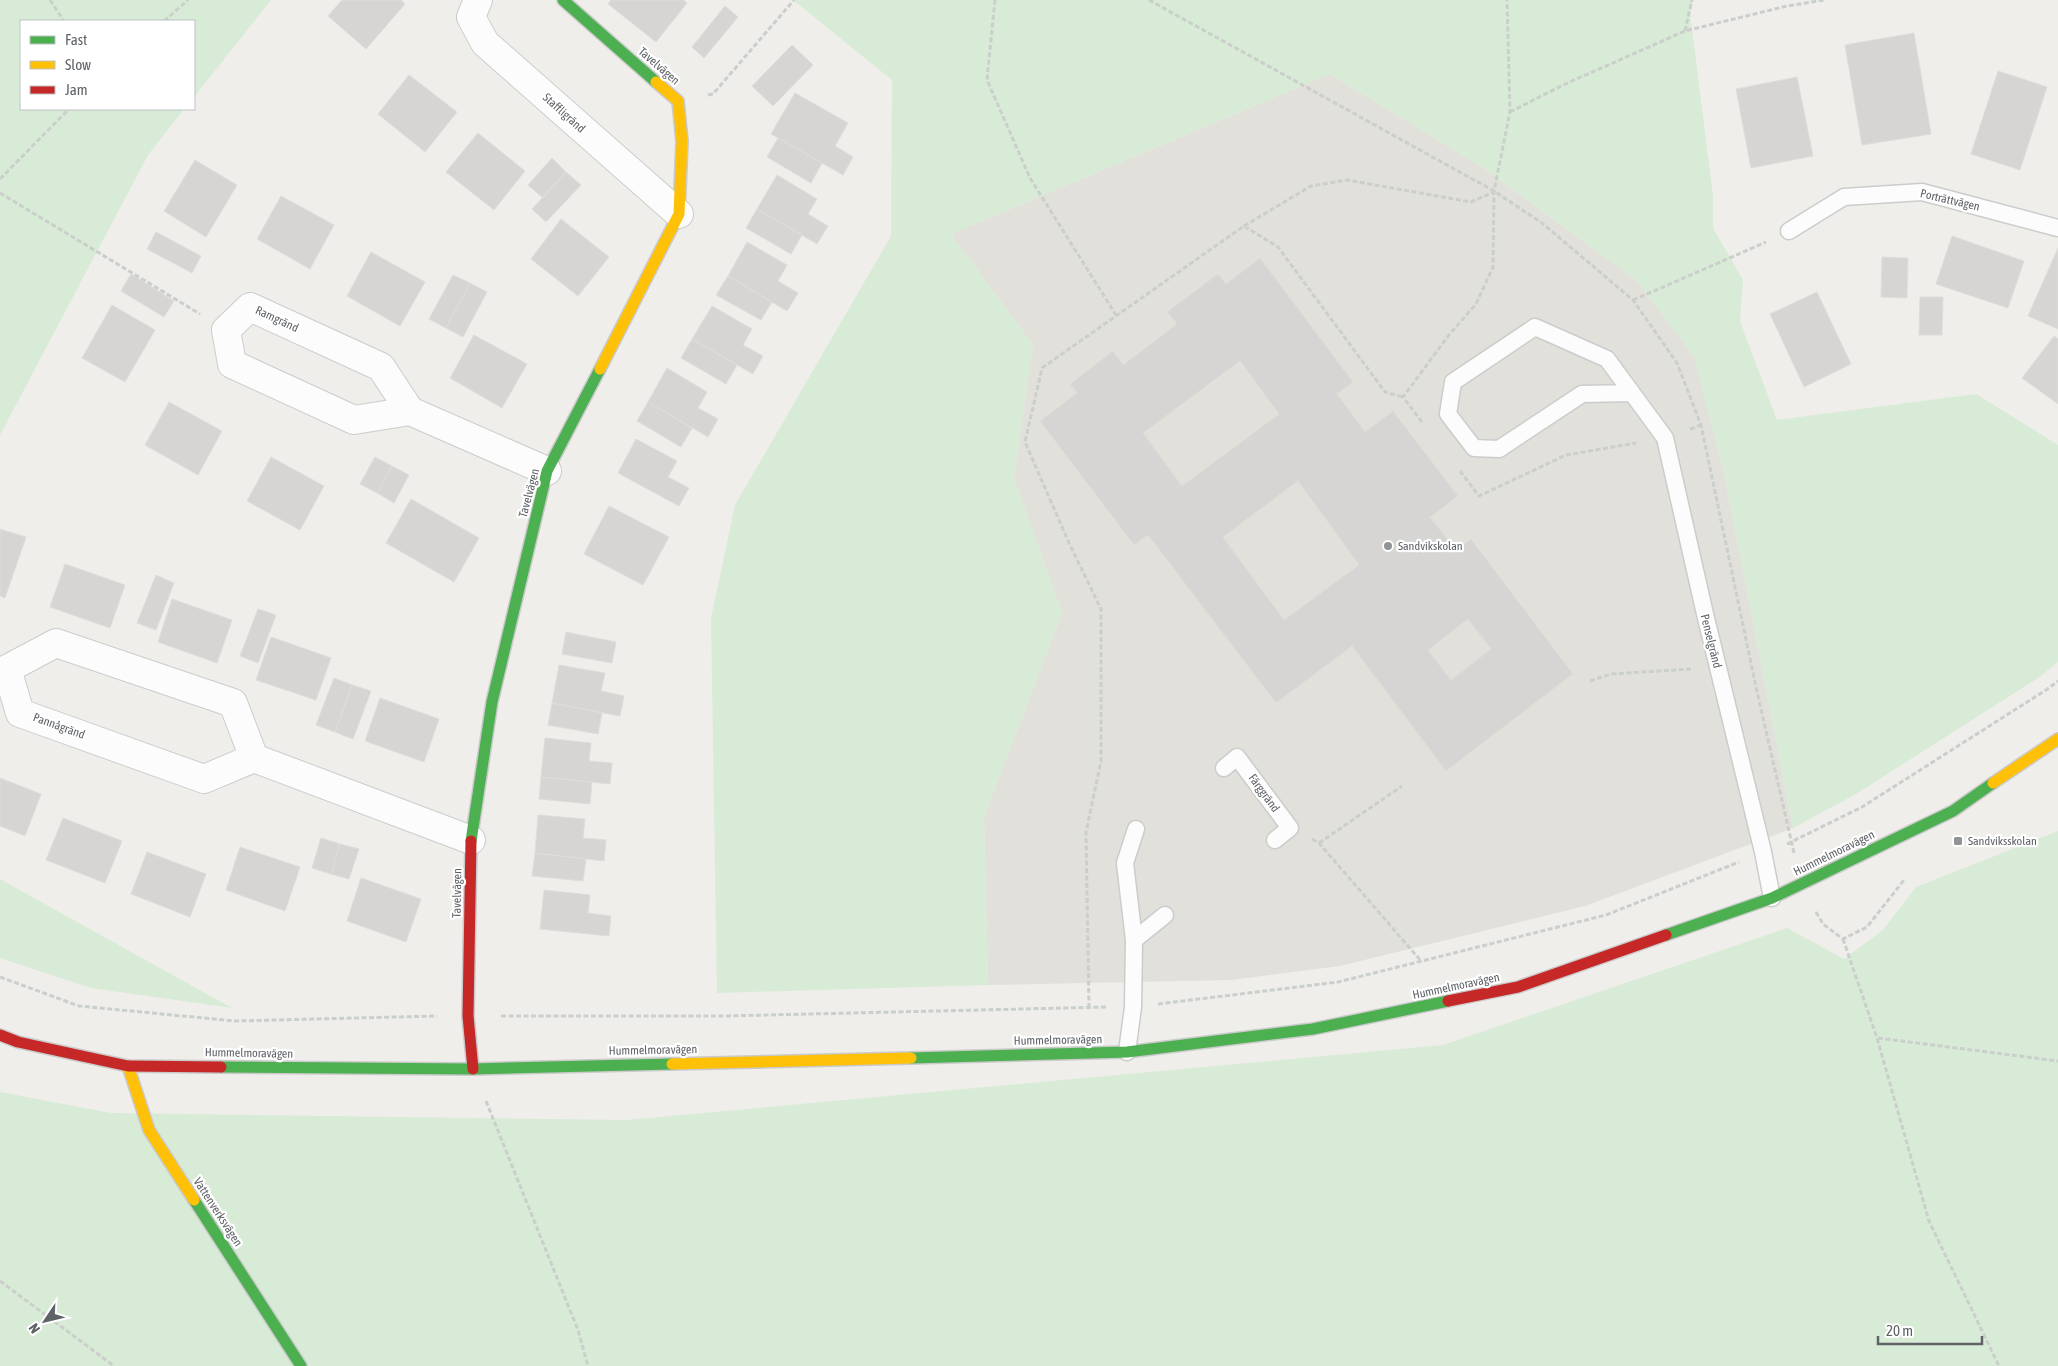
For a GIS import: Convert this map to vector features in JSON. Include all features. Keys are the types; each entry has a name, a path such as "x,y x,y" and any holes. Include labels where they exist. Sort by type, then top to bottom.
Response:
{"street":[{"name":"Staffligränd","path":"478,0 472,17 485,43 679,214"},
{"name":"Tavelvägen","path":"473,1069 468,1016 471,840 492,702 547,471 679,214 682,141 678,101 563,0"},
{"name":"Ramgränd","path":"226,330 250,307 381,367 410,411"},
{"path":"226,330 232,364 354,420 410,411 547,471"},
{"name":"Pannågränd","path":"56,643 233,703 254,758 204,779 20,712 7,669 56,643"},
{"name":"Hummelmoravägen","path":"0,1035 18,1042 128,1066 473,1069 1127,1052 1313,1030 1518,987 1772,898 1953,811 2058,739"},
{"path":"254,758 471,840"},
{"name":"Vattenverksvägen","path":"128,1066 148,1130 301,1366"}],"lane":[{"name":"Porträttvägen","path":"1788,231 1844,198 1922,192 2058,228"},
{"name":"Penselgränd","path":"1632,393 1582,394 1498,449 1474,448 1448,414 1454,382 1535,327 1607,359 1632,393 1665,438 1763,852 1772,898"},
{"name":"Färggränd","path":"1224,768 1237,757 1290,828"},
{"path":"1274,840 1290,828"},
{"path":"1127,1052 1133,1007 1134,940 1125,864 1136,829"},
{"path":"1134,940 1165,915"}],"path":[{"path":"50,0 63,20"},
{"path":"165,20 188,0"},
{"path":"678,101 713,94 794,0"},
{"path":"995,0 987,80 1030,178 1116,315"},
{"path":"1089,1008 1086,832 1100,761 1101,609 1069,543 1025,442 1042,368 1244,226 1311,186 1348,180 1471,202 1494,192 1149,0"},
{"path":"1684,31 1692,0"},
{"path":"1510,112 1562,84 1684,31 1786,6 1824,0"},
{"path":"0,179 68,110"},
{"path":"0,193 226,330"},
{"path":"1244,226 1278,247 1385,392 1403,397"},
{"path":"1633,300 1788,231"},
{"path":"1590,681 1611,674 1718,667"},
{"path":"0,977 79,1006 235,1021 468,1016 725,1016 1133,1007 1338,982 1606,915 1763,852 1791,843 1862,807 2058,681"},
{"path":"1319,843 1402,786"},
{"path":"1290,828 1319,843 1421,961"},
{"path":"1843,939 1877,1038 1929,1221 1999,1366"},
{"path":"1877,1038 2058,1060"},
{"path":"473,1069 578,1330 588,1366"},
{"path":"0,1281 114,1366"}],"shaded area":[{"name":"Sandvikskolan","path":"1330,74 1485,169 1636,280 1694,356 1725,478 1793,828 1585,906 1340,966 1231,980 988,985 984,817 1062,613 1014,478 1033,345 951,234"}],"green space":[{"path":"0,0 271,0 195,96 195,20 20,20 20,110 183,110 148,155 0,435"},
{"path":"793,0 1693,0 1690,13 1713,196 1713,228 1743,280 1740,321 1777,420 1976,394 2058,445 2058,662 2038,678 1856,794 1793,828 1725,478 1694,356 1636,280 1485,169 1330,74 951,234 1033,345 1014,478 1062,613 984,817 988,985 717,993 711,618 735,505 891,236 892,80"},
{"path":"2058,831 2058,1366 0,1366 0,1092 111,1113 627,1120 1443,1045 1787,928 1844,959 1883,930 1916,887"},
{"path":"0,879 232,1008 91,988 0,958"}],"building":[{"path":"342,0 401,0 405,4 366,49 328,16"},
{"path":"611,0 683,0 687,3 656,42 608,4"},
{"path":"725,6 738,17 704,58 692,47"},
{"path":"1914,33 1931,134 1862,145 1845,45"},
{"path":"792,45 813,65 773,106 752,86"},
{"path":"1998,71 2047,87 2020,170 1971,154"},
{"path":"409,75 457,112 425,152 378,114"},
{"path":"1797,77 1813,156 1751,168 1736,89"},
{"path":"795,93 848,123 835,146 853,157 843,175 771,134"},
{"path":"478,133 525,171 494,210 446,172"},
{"path":"778,138 822,163 811,183 767,157"},
{"path":"552,158 566,172 543,198 528,185"},
{"path":"195,160 237,185 206,237 164,211"},
{"path":"566,172 581,185 546,222 532,209"},
{"path":"777,175 817,199 808,214 828,226 817,244 757,209"},
{"path":"281,196 334,225 310,269 257,239"},
{"path":"757,209 802,235 791,254 746,228"},
{"path":"561,219 609,257 578,296 531,259"},
{"path":"156,232 201,256 192,273 147,249"},
{"path":"1952,236 2024,261 2008,308 1936,284"},
{"path":"747,242 787,265 778,281 798,293 787,311 728,276"},
{"path":"2058,248 2058,329 2028,316"},
{"path":"371,252 425,282 400,326 347,296"},
{"path":"1882,257 1908,258 1907,298 1881,297"},
{"path":"1260,258 1353,382 1337,394 1365,432 1393,411 1458,496 1430,517 1456,550 1471,539 1573,674 1446,771 1352,646 1276,703 1148,535 1134,545 1040,421 1077,393 1070,384 1113,351 1123,365 1177,324 1167,312 1218,274 1226,284","holes":["1240,361 1279,414 1182,486 1143,433","1298,481 1359,565 1284,620 1223,537","1468,619 1491,649 1451,680 1428,650"]},
{"path":"131,274 174,301 164,317 121,291"},
{"path":"453,275 470,283 446,328 429,319"},
{"path":"728,276 772,302 761,320 716,295"},
{"path":"470,283 487,292 463,337 446,328"},
{"path":"1817,292 1851,364 1804,387 1770,314"},
{"path":"1920,297 1943,297 1942,335 1919,335"},
{"path":"112,305 155,330 125,382 82,358"},
{"path":"712,306 752,329 743,345 763,356 753,374 692,339"},
{"path":"474,335 527,364 502,408 450,378"},
{"path":"2054,336 2058,339 2058,404 2022,378"},
{"path":"692,339 737,365 726,384 681,358"},
{"path":"667,368 707,392 698,408 718,419 708,437 648,402"},
{"path":"169,402 222,431 198,475 145,445"},
{"path":"648,402 692,428 681,447 637,421"},
{"path":"636,439 677,461 668,477 689,488 679,506 618,473"},
{"path":"271,457 324,486 300,530 247,501"},
{"path":"375,457 392,466 377,493 360,484"},
{"path":"392,466 409,475 394,503 377,493"},
{"path":"411,499 479,538 454,582 386,543"},
{"path":"609,506 669,537 643,585 584,554"},
{"path":"0,529 26,537 5,598 0,596"},
{"path":"65,564 125,585 110,628 50,607"},
{"path":"156,575 174,583 156,630 137,623"},
{"path":"172,599 232,620 217,663 158,642"},
{"path":"258,609 276,615 258,663 240,656"},
{"path":"566,632 616,642 612,663 562,654"},
{"path":"271,637 331,658 316,700 256,680"},
{"path":"559,665 605,673 601,691 624,696 620,716 552,703"},
{"path":"334,678 352,685 335,732 316,725"},
{"path":"352,685 371,691 353,739 335,732"},
{"path":"380,698 439,719 424,762 365,741"},
{"path":"552,703 602,713 598,734 548,725"},
{"path":"545,738 591,743 589,761 612,763 610,784 541,777"},
{"path":"541,777 592,782 590,804 539,799"},
{"path":"0,778 41,794 25,836 0,826"},
{"path":"538,815 585,819 583,838 606,840 604,861 535,853"},
{"path":"63,818 122,841 105,883 46,860"},
{"path":"321,838 340,844 331,874 312,868"},
{"path":"340,844 359,849 349,879 331,874"},
{"path":"240,847 300,867 285,911 226,890"},
{"path":"147,852 206,874 190,917 131,894"},
{"path":"535,853 586,859 583,881 532,876"},
{"path":"361,878 421,899 406,942 347,921"},
{"path":"544,890 590,895 588,913 611,916 609,936 540,929"}],"traffic: fast":[{"path":"563,0 656,82"},
{"path":"471,841 492,702 547,471 600,369"},
{"path":"1666,935 1772,898 1953,811 1993,783"},
{"path":"911,1058 1127,1052 1313,1029 1448,1001"},
{"path":"221,1067 473,1069 672,1064"},
{"path":"194,1200 301,1366"}],"traffic: slow":[{"path":"600,369 679,214 682,141 678,101 656,82"},
{"path":"1993,783 2058,739"},
{"path":"672,1064 911,1058"},
{"path":"128,1066 149,1130 194,1200"}],"traffic: jam":[{"path":"471,841 468,1016 473,1069"},
{"path":"1448,1001 1518,987 1666,935"},
{"path":"0,1035 18,1042 128,1066 221,1067"}],"place":[{"name":"Sandvikskolan","path":"1388,546"},
{"name":"Sandviksskolan","path":"1958,841"}]}
